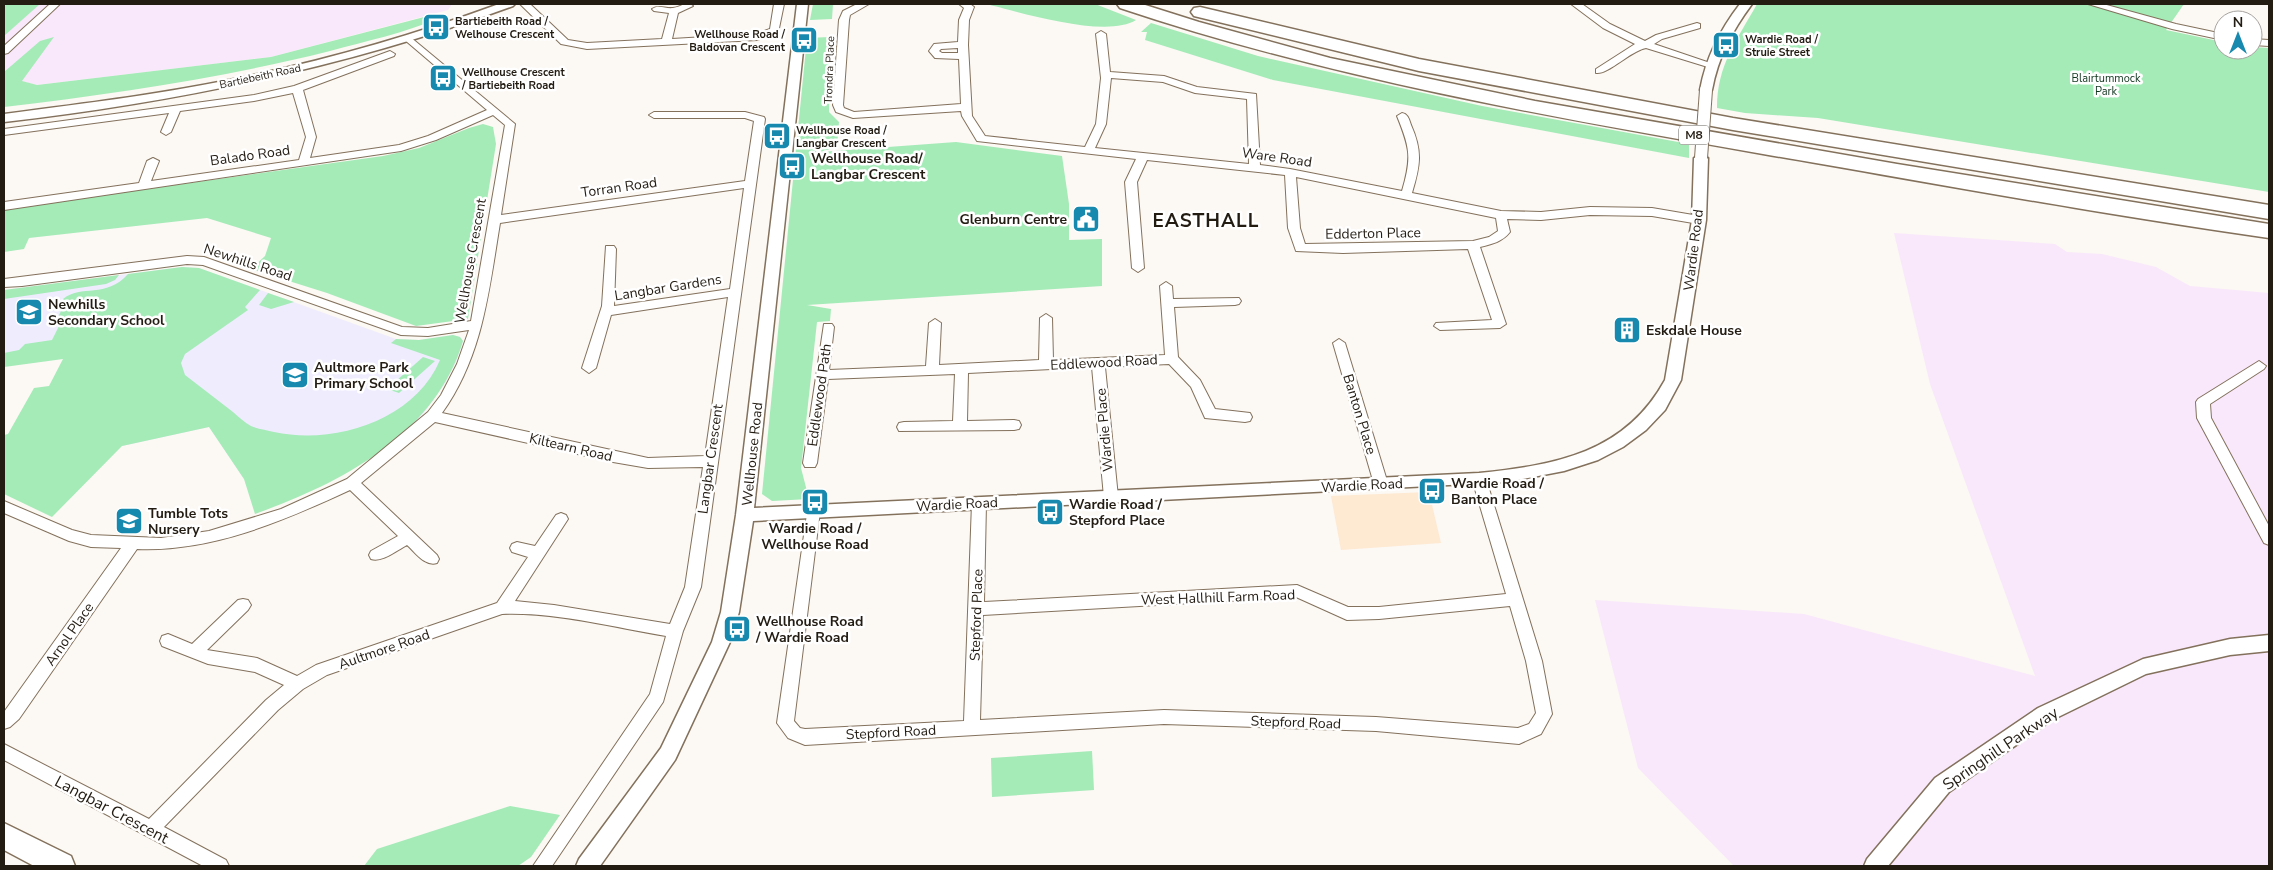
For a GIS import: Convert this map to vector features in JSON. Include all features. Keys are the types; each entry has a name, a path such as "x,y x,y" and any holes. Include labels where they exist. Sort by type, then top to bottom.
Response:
{"highway":[{"name":"M8","path":"1126,4 1202,30 1255,45 1343,67 1459,92 1885,169 2269,231"},
{"name":"M8","path":"1177,4 1207,14 1439,69 1733,124 2269,212"}],"main road":[{"path":"4,836 60,866"}],"street":[{"path":"4,52 55,4"},
{"name":"Bartiebeith Road","path":"4,118 172,93 261,77 409,39 509,4"},
{"path":"525,4 565,42 587,46 757,37 774,31 779,4"},
{"name":"Wellhouse Road","path":"587,866 668,754 721,642 736,584 802,4"},
{"name":"Trondra Place","path":"864,4 846,13 844,20 838,105 840,110 854,115 967,107"},
{"path":"1576,4 1608,27 1644,46 1711,65"},
{"name":"Wardie Road","path":"745,515 1519,476 1586,457 1615,444 1654,415 1666,398 1673,380 1699,220 1706,90 1711,65 1722,38 1746,4"},
{"path":"2093,4 2168,26 2213,36"},
{"path":"657,9 674,11 688,6"},
{"name":"Ware Road","path":"966,8 964,50 967,116 971,126 981,139 1290,172 1501,215 1542,216 1590,211 1652,212 1699,220"},
{"path":"666,42 674,11"},
{"path":"1600,71 1626,52 1644,46 1659,37 1697,26"},
{"path":"1089,150 1101,124 1106,75 1101,34"},
{"name":"Wellhouse Crescent","path":"4,507 69,535 91,541 161,544 209,537 286,513 352,483 433,416 446,398 464,364 477,324 510,124 409,39"},
{"name":"Bartiebeith Road","path":"4,132 254,98 297,89 390,54"},
{"path":"1106,75 1164,79 1195,90 1252,96 1255,168"},
{"path":"297,89 311,137 303,163"},
{"path":"166,132 176,108"},
{"name":"Balado Road","path":"4,206 144,184 401,148 432,138 493,111"},
{"name":"Langbar Crescent","path":"542,866 656,697 676,631 693,588 749,184 760,119 745,115 654,115"},
{"path":"1402,116 1416,147 1416,163 1406,196"},
{"path":"1138,268 1131,182 1143,156"},
{"path":"144,184 153,161"},
{"name":"Edderton Place","path":"1290,172 1294,228 1300,248 1343,250 1473,245 1494,240 1504,232 1501,215"},
{"name":"Torran Road","path":"493,220 749,184"},
{"path":"1440,326 1500,324 1473,245"},
{"name":"Langbar Gardens","path":"589,368 606,312 610,249"},
{"name":"Newhills Road","path":"4,282 22,282 187,260 204,261 401,331 428,332 477,324"},
{"path":"1166,286 1172,359"},
{"name":"Langbar Gardens","path":"606,312 735,292"},
{"path":"1168,304 1235,301"},
{"path":"1046,318 1046,365"},
{"path":"932,370 935,323"},
{"name":"Eddlewood Path","path":"810,463 828,327"},
{"name":"Banton Place","path":"1339,344 1381,484"},
{"name":"Eddlewood Road","path":"822,375 1172,359 1187,371 1205,399 1210,414 1244,417"},
{"name":"Wardie Place","path":"1098,362 1111,497"},
{"path":"2259,366 2203,402 2202,411 2269,539"},
{"path":"960,425 962,368"},
{"name":"Kiltearn Road","path":"433,416 612,457 648,463 710,462"},
{"path":"904,427 1014,425"},
{"name":"Stepford Road","path":"813,511 785,723 794,732 805,737 1164,718 1376,724 1519,736 1535,729 1544,714 1534,661 1479,479"},
{"path":"352,483 432,559"},
{"name":"Stepford Place","path":"972,727 979,503"},
{"path":"502,608 561,519"},
{"path":"376,556 408,537"},
{"name":"Arnol Place","path":"4,722 13,714 48,666 132,544"},
{"path":"517,548 538,553"},
{"name":"West Hallhill Farm Road","path":"976,609 1297,591 1347,614 1379,613 1515,599"},
{"path":"194,652 243,605"},
{"name":"Aultmore Road","path":"151,829 272,705 297,684 322,670 502,608 522,607 554,611 676,631"},
{"path":"168,641 208,657 257,665 297,684"},
{"name":"Springhill Parkway","path":"1875,866 1942,785 2045,714 2142,667 2230,647 2269,643"},
{"name":"Langbar Crescent","path":"4,752 220,866"}],"shaded area":[{"path":"4,4 452,4 448,10 271,57 37,85 21,81 4,105"},
{"path":"1894,233 2055,244 2067,252 2102,254 2156,267 2190,286 2269,293 2269,866 1734,866 1638,768 1595,600 1804,614 2035,676 1930,384"},
{"path":"182,267 199,268 396,339 419,340 453,335 460,337 463,341 456,362 444,385 423,414 400,435 244,479 209,427 122,446 122,437 57,350 4,358 4,290"},
{"path":"1429,492 1441,543 1341,550 1331,496"}],"green space":[{"path":"8,4 40,4 4,36 4,6"},
{"path":"813,4 833,4 832,19 810,20"},
{"path":"986,4 1095,4 1136,20 1122,25 1105,27 1084,25 1040,18"},
{"name":"Blairtummock Park","path":"1757,4 2184,4 2166,30 2213,40 2213,60 2263,60 2263,48 2269,48 2269,192 1818,118 1745,113 1717,108 1720,79 1736,41"},
{"path":"428,16 440,18 413,28 290,61 168,84 4,107 4,72 40,41 54,37 22,81 37,85 271,57"},
{"path":"1151,23 1258,56 1482,106 1689,144 1689,158 1273,80 1145,40 1147,32 1141,32"},
{"path":"830,37 829,112 839,122 837,147 820,152 956,142 1062,156 1069,204 1069,240 1102,239 1102,286 807,305 831,309 830,321 817,322 801,468 809,499 772,501 762,494 807,38"},
{"path":"483,124 493,127 496,144 468,319 416,326 327,293 251,269 265,256 271,238 207,218 29,238 24,249 4,252 4,209 383,156 419,148"},
{"path":"182,267 199,268 260,290 245,307 248,310 185,354 181,363 185,375 246,423 257,428 297,435 322,435 370,424 392,413 412,399 428,381 440,360 391,343 396,339 419,340 453,335 460,337 463,341 450,374 431,403 408,429 381,451 351,470 320,487 255,514 244,479 209,427 122,446 52,517 4,494 4,435 8,434 34,388 49,386 63,359 4,367 4,353 19,350 25,344 52,340 62,320 56,321 64,305 63,299 70,295 78,292 103,289 120,282 128,274"},
{"path":"119,275 115,280 106,284 4,299 4,290"},
{"path":"268,293 294,302 271,309 259,305"},
{"path":"423,357 435,361 399,393 387,389"},
{"path":"1092,751 1094,790 992,797 991,758"},
{"path":"510,806 560,815 531,857 518,866 364,866 377,849"}],"place":[{"name":"Bartiebeith Road / Welhouse Crescent","path":"436,27"},
{"name":"Wellhouse Road / Baldovan Crescent","path":"804,40"},
{"name":"Wardie Road / Struie Street","path":"1726,45"},
{"name":"Wellhouse Crescent / Bartiebeith Road","path":"443,78"},
{"name":"Wellhouse Road / Langbar Crescent","path":"777,136"},
{"name":"Wellhouse Road/ Langbar Crescent","path":"792,166"},
{"name":"Glenburn Centre","path":"1086,219"},
{"name":"Newhills Secondary School","path":"29,312"},
{"name":"Eskdale House","path":"1627,330"},
{"name":"Aultmore Park Primary School","path":"295,375"},
{"name":"Wardie Road / Banton Place","path":"1432,491"},
{"name":"Wardie Road / Wellhouse Road","path":"815,502"},
{"name":"Wardie Road / Stepford Place","path":"1050,512"},
{"name":"Tumble Tots Nursery","path":"129,521"},
{"name":"Wellhouse Road / Wardie Road","path":"737,629"}],"district":[{"name":"EASTHALL","path":"1206,220"}]}
